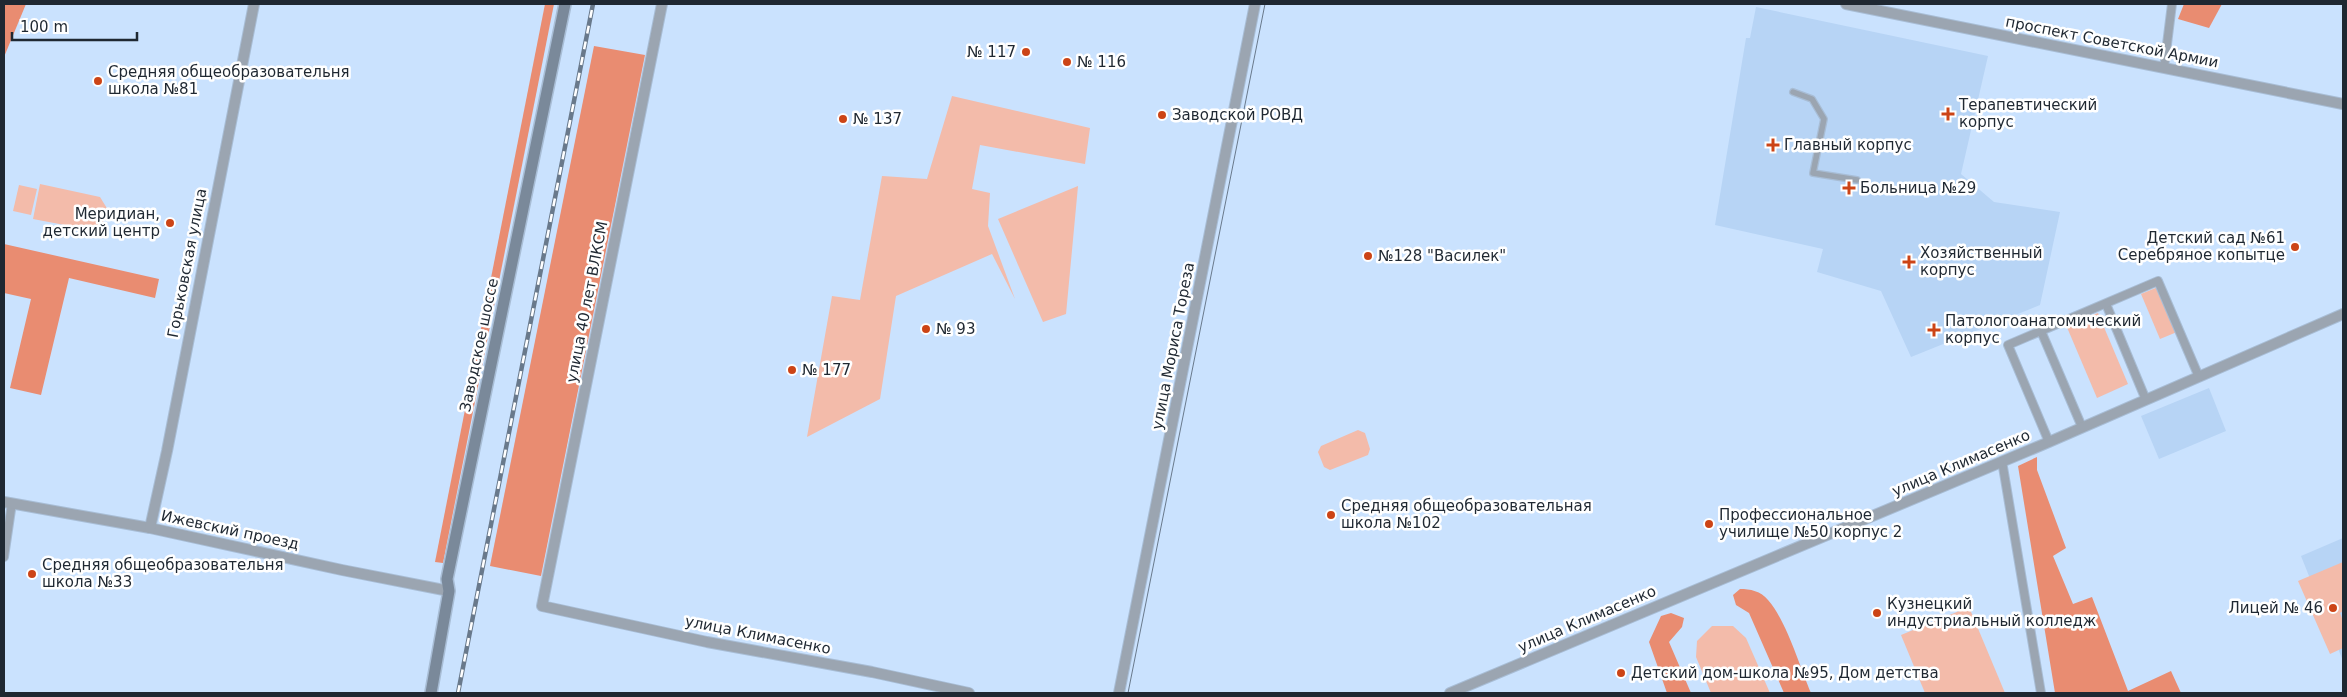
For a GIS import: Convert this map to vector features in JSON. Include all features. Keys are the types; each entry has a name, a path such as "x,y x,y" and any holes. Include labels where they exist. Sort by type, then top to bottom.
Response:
{"main road":[{"name":"Заводское шоссе","path":"431,693 450,591 447,579 565,4"}],"street":[{"name":"Горьковская улица","path":"150,528 167,451 203,258 254,4"},
{"name":"улица 40 лет ВЛКСМ","path":"542,606 662,4"},
{"name":"улица Мориса Тореза","path":"1119,693 1207,255 1255,4"},
{"name":"проспект Советской Армии","path":"1846,4 2343,104"},
{"path":"2164,68 2172,4"},
{"path":"1793,92 1812,99 1824,119 1813,173 1857,180"},
{"path":"2049,442 2008,345 2158,281 2199,376"},
{"path":"2106,304 2146,400"},
{"name":"улица Климасенко","path":"1450,693 2049,442 2343,314"},
{"path":"2041,331 2082,427"},
{"path":"2002,461 2040,693"},
{"name":"Ижевский проезд","path":"8,502 150,528 342,570 450,591"},
{"path":"4,557 8,502"},
{"name":"улица Климасенко","path":"542,606 707,642 872,672 969,693"}],"shaded area":[{"path":"4,4 26,4 4,57"},
{"path":"545,4 554,4 443,563 435,562"},
{"path":"2184,4 2222,4 2209,28 2178,19"},
{"name":"Больница №29","path":"1756,7 1988,56 1961,174 1994,202 2060,212 2040,305 1911,357 1881,291 1817,272 1823,249 1715,225 1746,38 1750,38"},
{"path":"594,46 645,55 541,576 490,566"},
{"path":"952,96 1090,128 1085,164 980,145 972,189 990,193 988,226 1015,299 992,254 896,296 880,399 807,437 832,296 860,300 882,176 927,179"},
{"path":"40,184 100,197 108,210 104,220 98,227 91,230 33,219"},
{"path":"19,185 37,189 31,215 13,211"},
{"path":"1078,186 1066,314 1043,322 998,219"},
{"path":"4,244 159,279 155,298 69,278 41,395 10,388 31,299 4,293"},
{"path":"2158,287 2177,332 2160,339 2141,294"},
{"path":"2098,313 2128,384 2097,398 2066,325"},
{"path":"2209,388 2226,431 2159,459 2141,416"},
{"path":"1358,430 1365,433 1370,449 1368,455 1330,470 1324,467 1318,452 1321,446"},
{"path":"2037,457 2037,470 2066,548 2053,556 2073,604 2092,597 2128,691 2171,671 2181,693 2055,693 2018,466"},
{"name":"Лицей № 46","path":"2343,538 2343,661 2301,556"},
{"name":"Лицей № 46","path":"2343,562 2343,611 2340,613 2343,621 2343,648 2330,654 2298,581"},
{"path":"1740,589 1762,594 1775,609 1787,631 1811,693 1784,693 1749,613 1736,605 1733,595"},
{"path":"1969,607 2005,693 1925,693 1901,635"},
{"path":"1671,613 1684,618 1682,627 1669,642 1691,693 1667,693 1649,642 1661,616"},
{"path":"1712,626 1733,626 1746,638 1770,693 1711,693 1696,657 1697,641"}],"tram line":[{"path":"1128,693 1265,4"}],"railway":[{"path":"458,693 593,4"}],"place":[{"name":"№ 117","path":"1026,52"},
{"name":"№ 116","path":"1067,62"},
{"name":"Средняя общеобразовательня школа №81","path":"98,81"},
{"name":"Терапевтический корпус","path":"1948,114"},
{"name":"Заводской РОВД","path":"1162,115"},
{"name":"№ 137","path":"843,119"},
{"name":"Главный корпус","path":"1773,145"},
{"name":"Больница №29","path":"1849,188"},
{"name":"Меридиан, детский центр","path":"170,223"},
{"name":"Детский сад №61 Серебряное копытце","path":"2295,247"},
{"name":"№128 \"Василек\"","path":"1368,256"},
{"name":"Хозяйственный корпус","path":"1909,262"},
{"name":"№ 93","path":"926,329"},
{"name":"Патологоанатомический корпус","path":"1934,330"},
{"name":"№ 177","path":"792,370"},
{"name":"Средняя общеобразовательная школа №102","path":"1331,515"},
{"name":"Профессиональное училище №50 корпус 2","path":"1709,524"},
{"name":"Средняя общеобразовательня школа №33","path":"32,574"},
{"name":"Лицей № 46","path":"2333,608"},
{"name":"Кузнецкий индустриальный колледж","path":"1877,613"},
{"name":"Детский дом-школа №95, Дом детства","path":"1621,673"}]}
